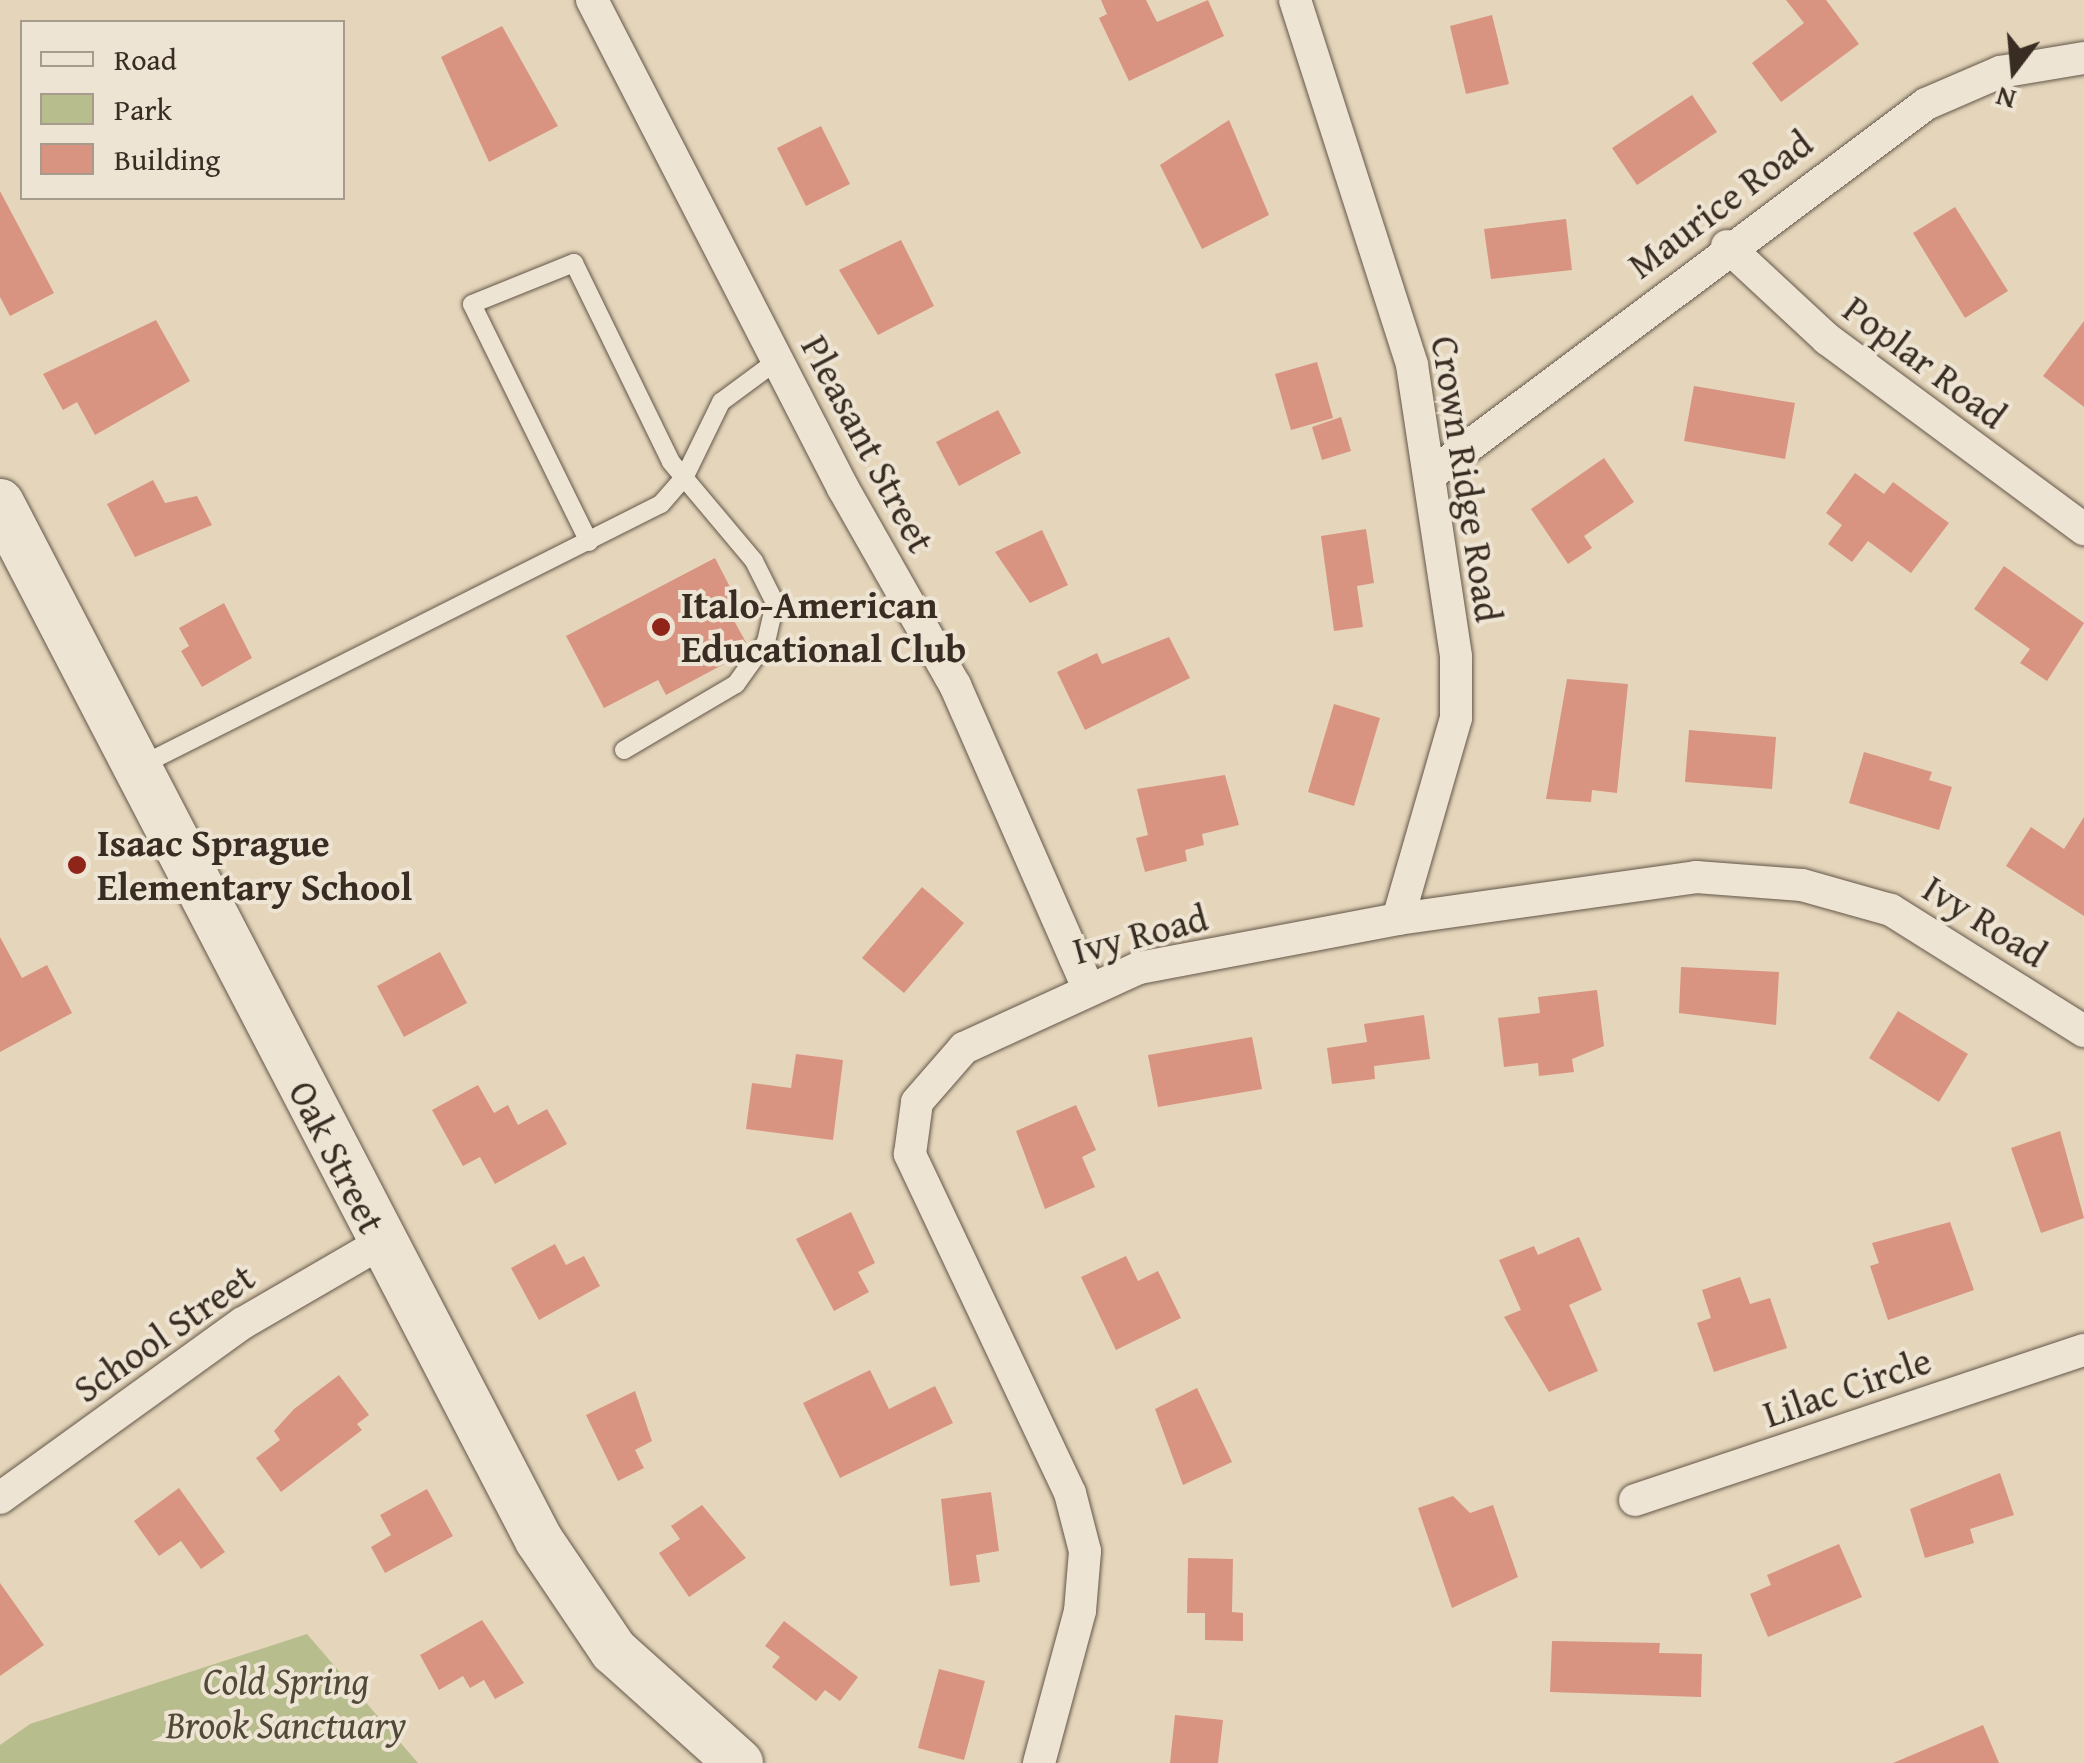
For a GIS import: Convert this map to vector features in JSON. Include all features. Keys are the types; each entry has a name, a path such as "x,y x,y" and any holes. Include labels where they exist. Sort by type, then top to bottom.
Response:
{"street":[{"name":"Pleasant Street","path":"592,0 778,360 955,685 1088,986"},
{"name":"Crown Ridge Road","path":"1296,0 1404,334 1433,473 1457,700 1398,919"},
{"name":"Maurice Road","path":"1433,473 1727,246 1943,94 2000,72 2084,58"},
{"name":"Poplar Road","path":"1727,246 1827,339 2084,529"},
{"name":"Oak Street","path":"0,503 381,1243 578,1603 654,1693 739,1763"},
{"name":"Ivy Road","path":"1039,1763 1083,1596 1080,1522 914,1165 909,1128 923,1090 952,1056 1088,986 1163,962 1398,919 1653,880 1802,885 1909,918 2084,1031"},
{"name":"School Street","path":"0,1498 243,1323 381,1243"},
{"name":"Lilac Circle","path":"1635,1500 2084,1350"}],"lane":[{"path":"590,542 472,304 574,263 684,478 754,561 775,613 756,659 721,698 624,750"},
{"path":"136,767 661,504 684,478 721,402 778,360"}],"green space":[{"name":"Cold Spring Brook Sanctuary","path":"307,1634 418,1763 0,1763 0,1745 30,1724"}],"building":[{"path":"1101,0 1146,0 1157,22 1208,0 1224,36 1129,81 1099,18 1107,14"},
{"path":"1786,0 1826,0 1859,44 1781,102 1752,63 1804,23"},
{"path":"1492,15 1509,84 1466,94 1450,26"},
{"path":"502,26 558,126 489,162 441,57"},
{"path":"1692,95 1717,132 1637,185 1612,148"},
{"path":"1229,120 1269,215 1202,249 1160,165"},
{"path":"821,126 850,184 806,206 777,148"},
{"path":"0,191 54,293 10,316 0,297"},
{"path":"1955,207 2008,291 1965,318 1913,233"},
{"path":"1566,219 1572,270 1491,279 1484,229"},
{"path":"901,240 934,306 878,335 839,270"},
{"path":"156,320 190,381 95,435 77,402 63,410 43,374"},
{"path":"2084,321 2084,407 2043,376"},
{"path":"1317,362 1333,418 1291,430 1275,374"},
{"path":"1694,386 1795,403 1785,459 1684,441"},
{"path":"998,410 1021,453 959,486 936,442"},
{"path":"1341,417 1351,451 1322,460 1312,427"},
{"path":"1604,458 1634,502 1584,536 1592,548 1568,564 1531,509"},
{"path":"1855,473 1884,494 1893,482 1949,523 1911,573 1868,541 1852,562 1828,544 1842,525 1826,513"},
{"path":"153,480 165,503 197,496 212,525 135,557 107,504"},
{"path":"1366,529 1374,583 1357,586 1363,627 1334,631 1321,536"},
{"path":"1042,530 1068,585 1030,603 995,552"},
{"name":"Italo-American Educational Club","path":"715,558 743,612 732,617 748,646 741,655 666,695 658,680 604,708 566,636"},
{"path":"2004,566 2084,623 2047,681 2020,663 2030,649 1974,609"},
{"path":"224,603 252,658 202,687 181,651 189,646 179,628"},
{"path":"1169,637 1190,678 1085,730 1057,672 1097,653 1102,664"},
{"path":"1567,679 1628,684 1617,793 1592,790 1591,802 1546,799"},
{"path":"1334,704 1380,718 1354,806 1308,792"},
{"path":"1689,730 1776,737 1772,789 1685,782"},
{"path":"1864,752 1932,772 1929,780 1952,787 1939,830 1849,803"},
{"path":"1225,775 1239,825 1202,834 1204,845 1185,850 1187,861 1145,872 1136,838 1148,835 1137,789"},
{"path":"2084,817 2084,916 2006,866 2031,827 2064,849"},
{"path":"922,887 964,923 904,993 862,958"},
{"path":"0,937 22,978 47,965 72,1013 0,1052"},
{"path":"440,952 467,1003 404,1037 377,986"},
{"path":"1681,967 1779,972 1776,1025 1679,1013"},
{"path":"1597,990 1604,1046 1572,1059 1574,1072 1539,1076 1538,1063 1504,1067 1498,1018 1540,1013 1538,997"},
{"path":"1898,1011 1968,1054 1939,1102 1869,1058"},
{"path":"1424,1015 1430,1059 1374,1066 1375,1079 1332,1084 1327,1048 1367,1042 1364,1024"},
{"path":"1252,1037 1262,1089 1158,1107 1148,1055"},
{"path":"796,1054 843,1060 833,1140 746,1129 752,1083 791,1088"},
{"path":"478,1085 494,1113 508,1105 518,1125 547,1109 567,1144 495,1184 480,1157 463,1166 432,1110"},
{"path":"1076,1105 1096,1150 1082,1157 1095,1187 1045,1209 1016,1131"},
{"path":"2060,1131 2084,1218 2041,1233 2011,1148"},
{"path":"851,1212 875,1263 858,1272 869,1292 834,1311 796,1239"},
{"path":"1950,1222 1974,1290 1888,1320 1870,1266 1879,1263 1872,1243"},
{"path":"1579,1237 1602,1290 1569,1305 1598,1371 1549,1392 1504,1317 1521,1310 1499,1260 1534,1246 1538,1255"},
{"path":"555,1244 566,1265 584,1256 600,1286 539,1320 511,1268"},
{"path":"1126,1256 1138,1281 1158,1271 1181,1318 1116,1350 1081,1277"},
{"path":"1740,1277 1750,1304 1770,1298 1787,1348 1714,1372 1697,1323 1711,1318 1702,1290"},
{"path":"870,1370 889,1409 935,1386 953,1423 840,1478 803,1403"},
{"path":"339,1375 369,1415 357,1424 362,1430 281,1492 256,1458 280,1440 274,1431 294,1409"},
{"path":"1197,1388 1232,1462 1183,1485 1155,1409"},
{"path":"635,1391 652,1441 635,1450 644,1468 618,1481 586,1415"},
{"path":"2000,1473 2014,1515 1970,1529 1974,1543 1925,1558 1910,1509"},
{"path":"179,1488 225,1552 201,1569 181,1541 159,1556 134,1521"},
{"path":"427,1489 453,1536 385,1573 371,1547 391,1535 380,1515"},
{"path":"991,1492 999,1551 976,1555 980,1582 950,1586 941,1499"},
{"path":"1453,1496 1470,1513 1493,1505 1518,1577 1452,1608 1418,1508"},
{"path":"702,1505 746,1558 689,1597 659,1553 680,1539 671,1526"},
{"path":"1839,1544 1862,1597 1768,1637 1750,1594 1771,1585 1767,1575"},
{"path":"1188,1558 1233,1559 1232,1612 1243,1613 1243,1641 1205,1640 1205,1613 1187,1613"},
{"path":"0,1583 44,1645 0,1676"},
{"path":"482,1620 524,1683 495,1699 484,1680 470,1688 463,1676 439,1690 420,1655"},
{"path":"784,1621 858,1677 840,1701 825,1690 816,1701 772,1667 780,1657 765,1646"},
{"path":"1552,1641 1660,1643 1659,1653 1702,1654 1701,1697 1550,1692"},
{"path":"939,1669 985,1681 964,1760 918,1748"},
{"path":"1175,1715 1223,1720 1218,1763 1170,1763"},
{"path":"1983,1725 1999,1763 1893,1763"}],"place":[{"name":"Italo-American Educational Club","path":"661,627"},
{"name":"Isaac Sprague Elementary School","path":"77,865"}]}
